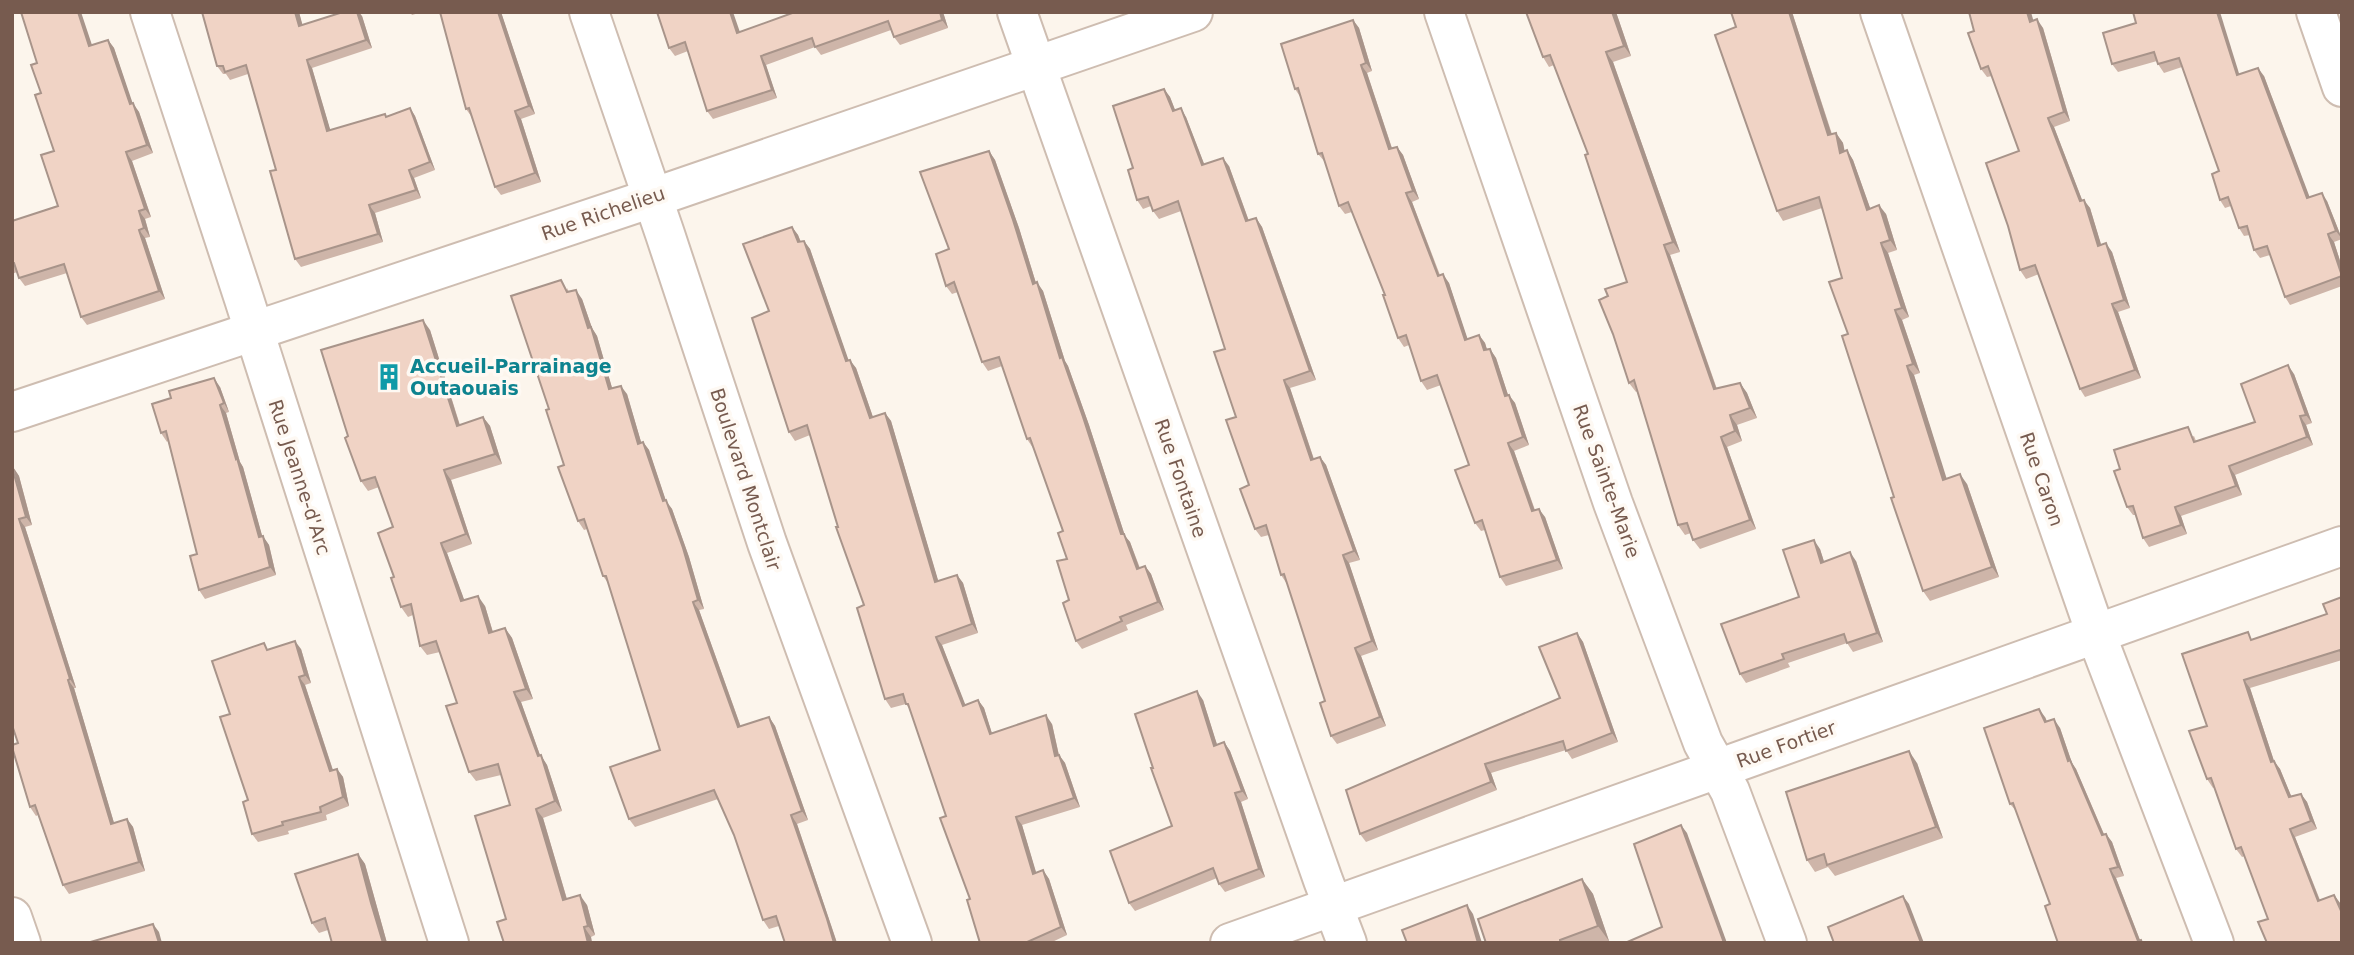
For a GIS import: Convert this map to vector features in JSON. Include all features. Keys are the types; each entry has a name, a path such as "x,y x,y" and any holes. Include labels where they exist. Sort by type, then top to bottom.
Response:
{"street":[{"name":"Rue Jeanne-d'Arc","path":"150,12 449,943"},
{"name":"Boulevard Montclair","path":"589,12 767,543 912,943"},
{"name":"Rue Fontaine","path":"1017,12 1347,943"},
{"name":"Rue Richelieu","path":"12,412 652,198 1194,12"},
{"name":"Rue Sainte-Marie","path":"1444,12 1613,503 1703,743 1730,791 1787,943"},
{"name":"Rue Caron","path":"1880,12 2096,634 2214,943"},
{"path":"2316,12 2342,87"},
{"name":"Rue Fortier","path":"1230,943 2342,545"},
{"path":"12,917 20,943"}],"building":[{"path":"21,12 78,12 89,46 108,40 147,145 126,152 145,209 139,211 144,228 139,230 159,291 81,317 64,264 19,278 12,263 12,221 58,206 41,155 54,151 35,95 41,93 31,65 37,63"},
{"path":"202,12 295,12 299,26 343,12 357,12 366,40 307,60 327,131 385,114 386,117 410,108 430,162 409,170 416,190 369,205 378,234 295,259 270,171 276,170 246,65 225,72 223,66 217,66"},
{"path":"440,12 498,12 529,106 515,111 535,173 495,187 469,108 466,109"},
{"path":"657,12 730,12 737,33 795,12 940,12 942,20 894,37 888,21 815,47 812,38 761,56 772,90 707,111 685,42 669,48"},
{"path":"1526,12 1612,12 1624,46 1606,52 1673,242 1664,245 1714,389 1740,383 1750,408 1730,415 1735,431 1721,437 1750,520 1693,540 1687,523 1678,525 1634,380 1629,383 1599,300 1608,296 1605,289 1627,282 1585,155 1588,154 1550,55 1543,57"},
{"path":"1731,12 1789,12 1828,135 1836,133 1840,153 1847,150 1867,210 1879,205 1890,240 1881,243 1902,308 1895,310 1913,364 1907,366 1943,480 1960,474 1992,567 1923,591 1891,498 1894,497 1842,336 1848,334 1829,282 1842,278 1819,197 1777,211 1715,35 1736,27"},
{"path":"1969,12 2027,12 2030,22 2037,19 2064,112 2048,118 2080,201 2084,200 2098,246 2106,243 2124,300 2112,304 2135,370 2080,389 2035,265 2020,270 1986,163 2019,151 1988,66 1981,69 1968,33 1974,31"},
{"path":"2133,12 2217,12 2237,75 2258,68 2307,198 2322,193 2336,231 2328,234 2342,276 2285,297 2267,246 2254,250 2247,226 2239,228 2228,197 2220,200 2212,174 2219,171 2179,58 2158,64 2154,52 2112,64 2103,33 2136,23"},
{"path":"1353,20 1366,63 1361,65 1389,149 1397,147 1413,191 1406,193 1438,276 1443,274 1465,340 1479,335 1484,350 1490,349 1505,396 1509,395 1523,437 1508,443 1532,511 1539,509 1557,560 1500,577 1482,520 1475,523 1455,470 1469,465 1437,375 1421,381 1406,335 1398,338 1385,295 1348,202 1339,206 1322,153 1318,154 1281,44"},
{"path":"1164,89 1173,111 1181,108 1202,165 1223,158 1246,221 1256,218 1310,371 1284,380 1311,460 1320,457 1354,551 1343,555 1372,641 1355,648 1380,717 1331,736 1320,703 1325,701 1266,525 1255,529 1240,489 1249,485 1226,420 1236,417 1214,352 1225,349 1178,201 1153,211 1148,197 1137,200 1128,170 1133,168 1113,106"},
{"path":"989,151 1033,284 1037,282 1060,358 1062,357 1083,417 1121,534 1124,534 1137,569 1145,566 1158,602 1120,617 1122,621 1076,641 1063,603 1069,600 1057,561 1067,559 1058,533 1063,531 999,357 982,362 954,282 946,286 936,254 949,249 920,172"},
{"path":"792,227 798,242 804,241 846,361 850,360 870,418 885,413 935,582 957,575 972,624 936,637 963,706 978,700 990,734 1046,715 1055,756 1059,755 1074,798 1016,817 1033,874 1043,870 1061,927 1025,943 980,943 967,900 970,899 940,818 946,816 908,704 903,694 885,699 857,608 864,605 836,527 807,425 789,432 752,318 769,311 743,244"},
{"path":"561,280 567,292 576,290 588,328 591,327 609,389 621,386 638,444 643,442 663,501 666,500 683,548 698,600 693,602 738,727 769,717 802,811 791,815 834,943 785,943 776,916 763,920 734,835 714,790 629,819 610,767 660,750 606,576 603,576 584,519 578,521 558,467 564,465 546,410 549,409 511,296"},
{"path":"423,320 457,426 483,417 495,454 444,470 466,534 441,543 461,601 478,596 489,633 505,628 526,689 514,692 538,756 541,755 555,801 536,809 563,900 580,895 588,926 584,927 588,943 504,943 497,922 506,919 475,816 510,805 498,764 469,772 446,706 457,703 436,641 420,646 411,604 401,607 391,578 394,577 378,533 393,527 375,477 361,481 345,438 348,436 321,350"},
{"path":"2288,365 2306,415 2300,416 2307,437 2229,466 2236,486 2175,507 2181,525 2143,538 2133,506 2127,507 2114,471 2120,469 2114,450 2188,427 2194,442 2255,422 2241,384"},
{"path":"214,378 224,403 220,405 259,537 263,536 270,567 199,590 190,556 197,554 166,431 161,433 152,404 171,398 169,391"},
{"path":"12,467 26,517 19,519 70,679 68,680 111,824 127,819 139,862 63,885 35,805 30,807 12,747 18,743 12,725"},
{"path":"1814,540 1821,563 1850,552 1877,633 1847,643 1844,634 1782,654 1784,659 1740,674 1721,624 1799,597 1783,550"},
{"path":"2342,597 2342,655 2340,650 2244,680 2271,762 2274,761 2289,797 2301,794 2311,821 2290,829 2318,901 2334,895 2342,913 2342,943 2267,943 2258,922 2268,919 2241,847 2236,849 2211,778 2207,779 2189,731 2207,726 2182,654 2248,632 2251,640 2327,614 2323,604"},
{"path":"1577,633 1612,733 1566,751 1563,741 1485,764 1491,782 1360,834 1346,790 1560,698 1539,647"},
{"path":"295,641 305,675 299,677 330,771 337,769 343,797 320,807 321,812 282,822 283,825 252,834 243,802 248,800 220,717 230,714 212,661 264,643 267,650"},
{"path":"1197,691 1214,746 1224,742 1242,791 1235,793 1259,869 1219,884 1213,868 1129,903 1110,851 1172,826 1135,714"},
{"path":"2039,709 2045,722 2054,719 2068,761 2070,760 2102,835 2106,834 2118,867 2110,869 2138,941 2141,940 2142,943 2058,943 2045,906 2050,904 2013,803 2010,804 1984,728"},
{"path":"1909,751 1936,827 1827,865 1824,854 1807,860 1786,792"},
{"path":"1681,825 1724,943 1625,943 1662,927 1634,844"},
{"path":"358,854 383,943 332,943 325,918 312,923 295,874"},
{"path":"1582,879 1598,926 1560,940 1560,943 1486,943 1478,919"},
{"path":"1903,896 1921,943 1834,943 1828,927"},
{"path":"1467,905 1478,943 1407,943 1402,930"},
{"path":"153,924 159,943 87,943"}],"place":[{"name":"Accueil-Parrainage Outaouais","path":"389,377"}]}
